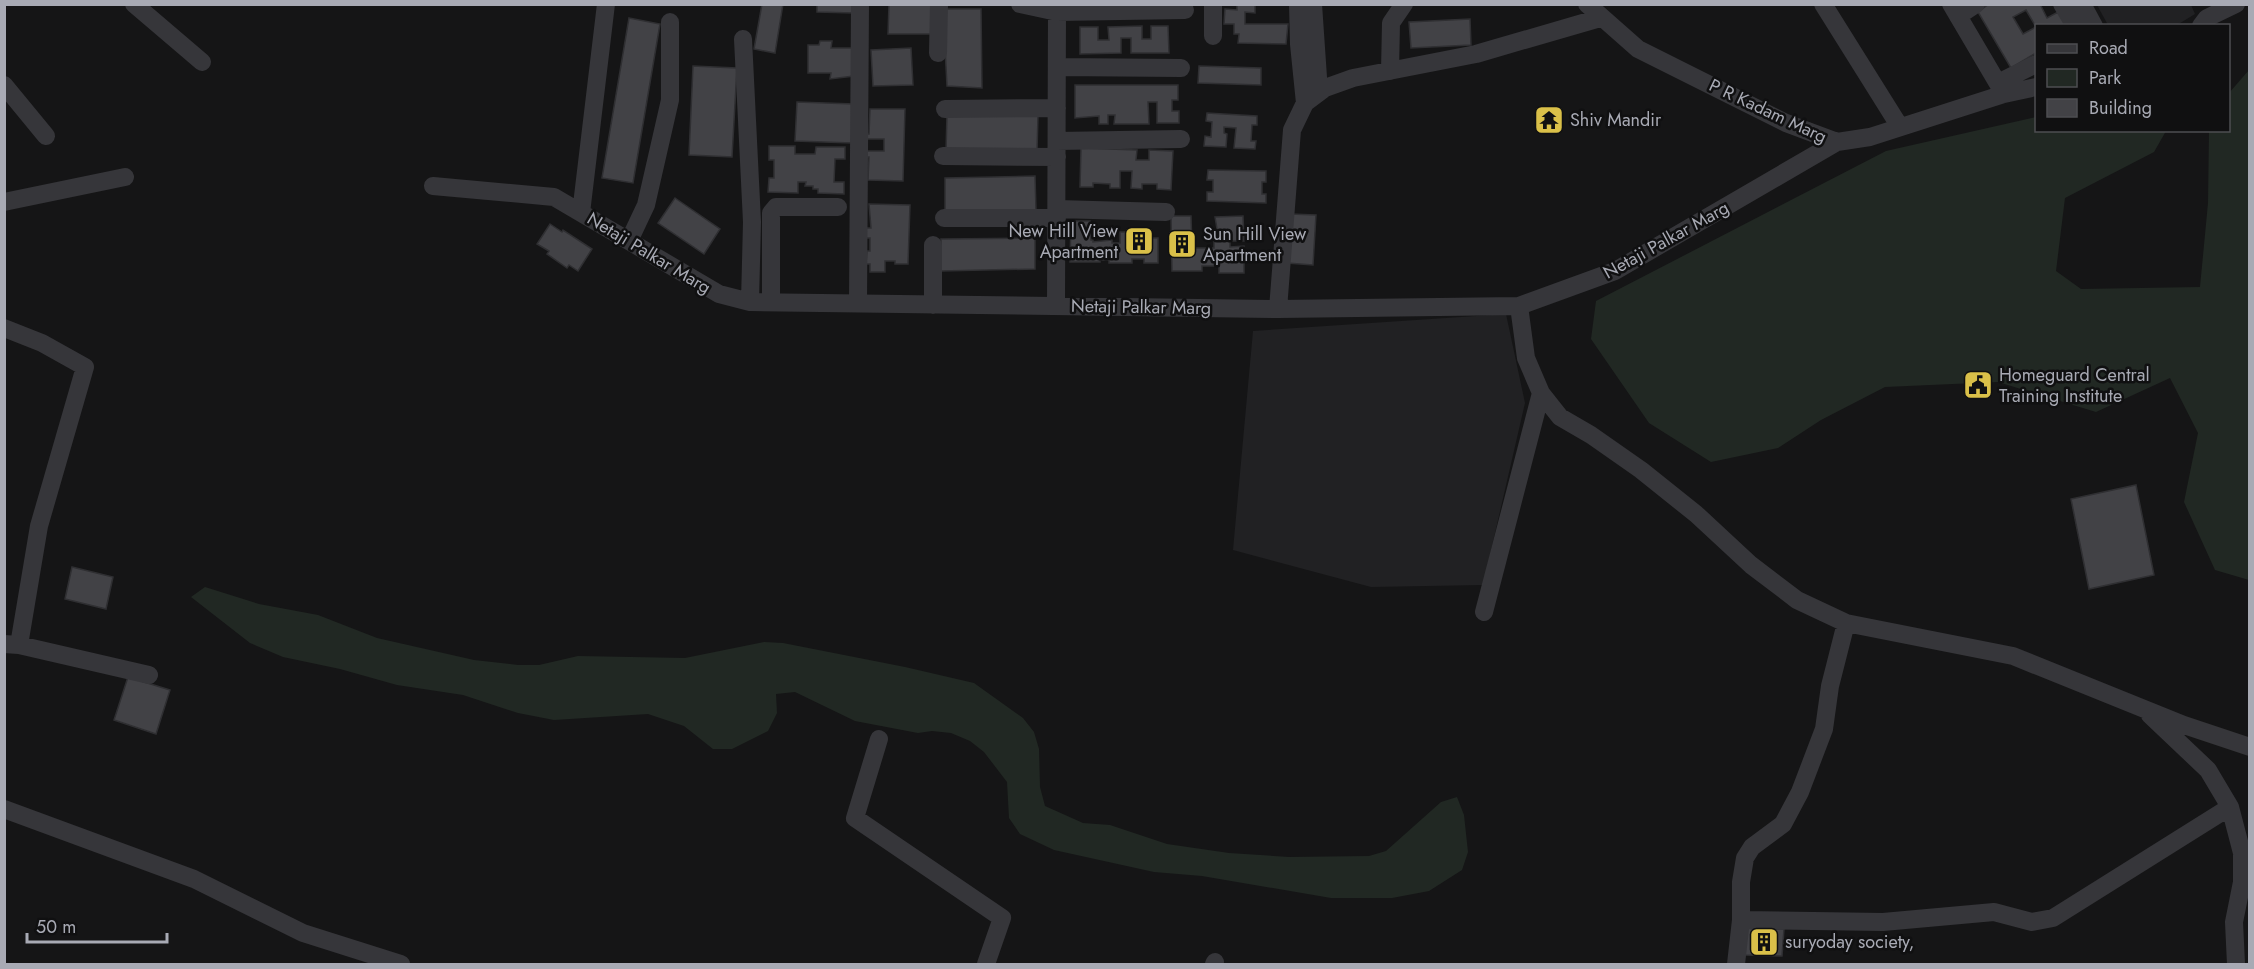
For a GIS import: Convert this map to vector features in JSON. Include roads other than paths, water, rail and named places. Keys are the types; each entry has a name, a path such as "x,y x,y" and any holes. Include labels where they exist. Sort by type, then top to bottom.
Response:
{"street":[{"path":"134,4 202,62"},
{"path":"582,213 606,4"},
{"path":"858,303 860,4"},
{"path":"938,53 939,4"},
{"path":"1020,4 1058,8 1185,10"},
{"path":"1213,4 1213,36"},
{"path":"1298,4 1299,44 1312,98"},
{"path":"1312,98 1313,4"},
{"path":"1390,71 1391,22 1404,4"},
{"name":"P R Kadam Marg","path":"1587,4 1600,18 1638,49 1786,123 1837,142 1870,137 2001,89 2035,87"},
{"path":"1822,4 1900,127"},
{"path":"1976,4 1954,10 2001,89 2035,65"},
{"path":"2062,4 2074,24"},
{"path":"2082,4 2093,24"},
{"path":"2204,16 2236,4"},
{"path":"1056,306 1058,8"},
{"path":"1278,309 1292,130 1312,98 1325,88 1353,78 1476,54 1600,18"},
{"path":"629,241 646,205 670,100 670,22"},
{"path":"743,39 752,222 750,302"},
{"path":"1058,67 1181,68"},
{"path":"4,86 46,136"},
{"path":"945,109 1057,108"},
{"path":"943,156 1181,139"},
{"name":"Netaji Palkar Marg","path":"433,186 554,197 719,294 750,302 1278,309 1518,306 1615,271 1837,142"},
{"path":"4,202 125,177"},
{"path":"771,302 771,213 776,207 838,207"},
{"path":"944,218 1166,212"},
{"path":"933,245 933,304"},
{"path":"1518,306 1526,358 1541,393 1560,417 1591,435 1641,470 1696,514 1750,565 1797,600 1846,623 2013,656 2184,725 2250,747"},
{"path":"4,328 42,343 85,367 39,526 12,644 149,675"},
{"path":"1484,612 1541,393"},
{"path":"1736,964 1741,920 1741,882 1745,858 1752,847 1783,824 1800,792 1824,729 1830,686 1846,623"},
{"path":"2144,709 2208,770 2230,807 2242,853 2242,882 2234,921 2236,964"},
{"path":"879,740 855,818 1002,918 986,964"},
{"path":"1741,920 1883,922 1994,912 2032,922 2053,918 2230,807"},
{"path":"4,809 194,879 303,933 401,964"}],"place":[{"name":"Shiv Mandir","path":"1549,120"},
{"name":"New Hill View Apartment","path":"1139,241"},
{"name":"Sun Hill View Apartment","path":"1182,244"},
{"name":"Homeguard Central Training Institute","path":"1978,385"},
{"name":"suryoday society,","path":"1764,942"}]}
